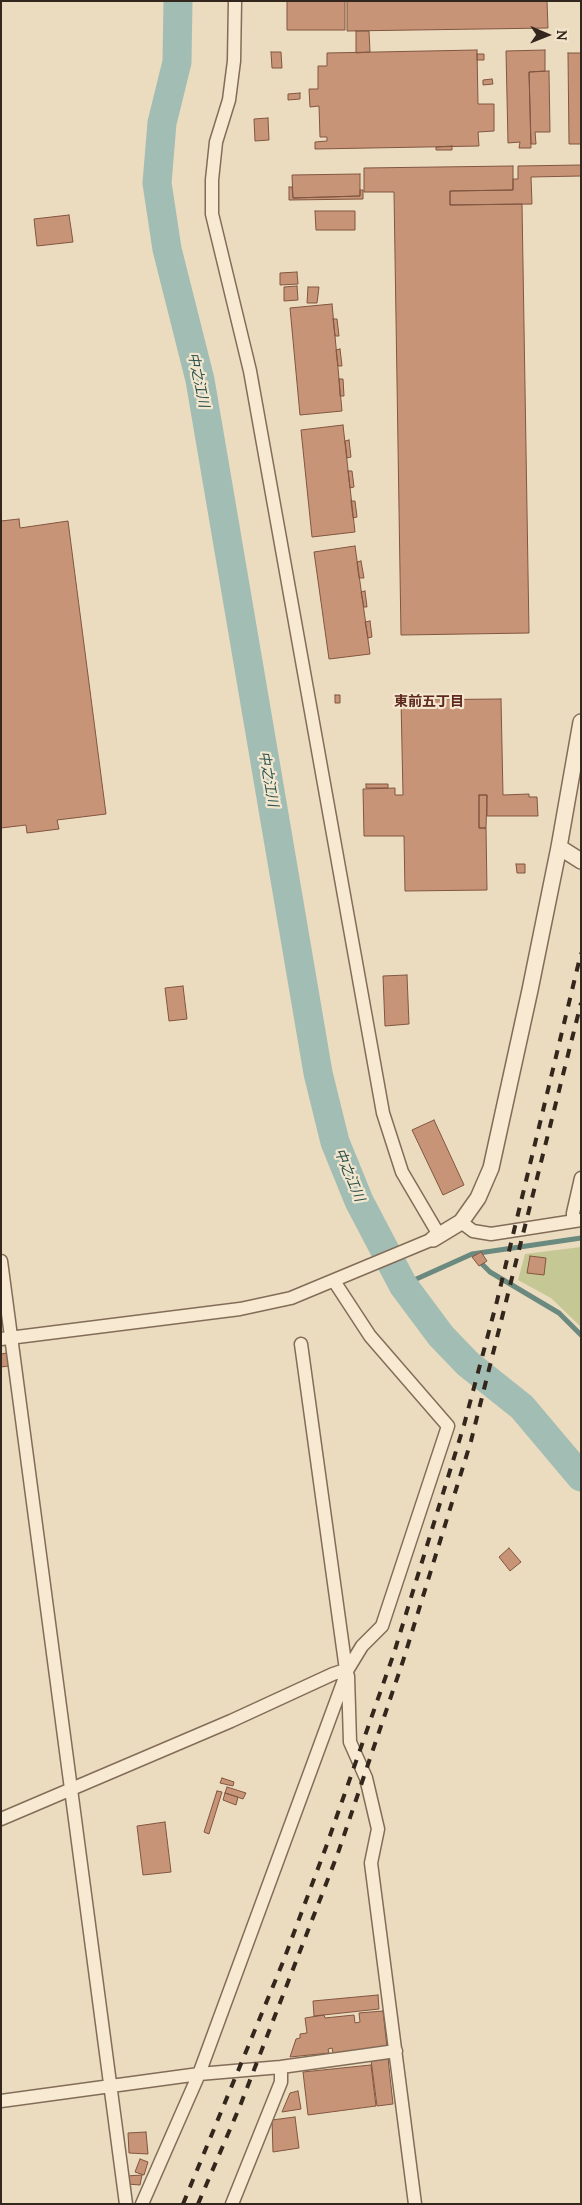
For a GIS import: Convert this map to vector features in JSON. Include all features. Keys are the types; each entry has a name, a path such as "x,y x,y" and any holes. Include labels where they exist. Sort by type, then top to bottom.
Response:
{"street":[{"path":"235,1 234,61 229,100 216,142 212,180 212,214 250,371 382,1113 402,1172 436,1237"},
{"path":"6,1338 240,1308 291,1298 348,1276 436,1237 461,1222 478,1198 491,1168 559,847 581,722"},
{"path":"559,847 581,861"},
{"path":"461,1222 473,1231 490,1234 577,1220 573,1213 581,1178"},
{"path":"1,1261 6,1338 72,1788 109,2086 126,2204"},
{"path":"142,2204 200,2074 347,1669 362,1646 382,1626 448,1426 370,1336 334,1281"},
{"path":"301,1344 347,1669 350,1742 366,1778 378,1829 371,1863 415,2204"},
{"path":"1,1819 347,1669"},
{"path":"1,2101 200,2074 281,2067 396,2051"},
{"path":"232,2204 281,2082 281,2067"}],"green space":[{"path":"581,1247 581,1327 551,1298 518,1280 525,1254"}],"building":[{"path":"287,1 345,1 345,30 287,30"},
{"path":"347,1 547,1 548,28 347,31"},
{"path":"356,31 369,31 370,52 356,53"},
{"path":"477,50 478,104 494,104 494,131 478,132 479,146 315,149 315,142 327,141 327,137 320,137 319,106 310,107 309,89 318,89 318,66 327,66 327,53"},
{"path":"545,50 545,71 529,72 531,148 519,148 520,142 508,143 506,51"},
{"path":"271,52 281,52 282,68 272,68"},
{"path":"568,53 581,53 581,144 569,144"},
{"path":"477,54 484,54 484,60 477,60"},
{"path":"549,71 550,132 535,132 536,144 531,144 529,72"},
{"path":"492,79 493,84 483,85 483,80"},
{"path":"300,93 300,99 288,100 288,94"},
{"path":"268,118 269,140 255,141 254,119"},
{"path":"452,146 452,150 436,150 436,147"},
{"path":"581,165 581,176 531,177 532,204 450,205 450,191 513,190 513,179 518,179 518,166"},
{"path":"513,166 513,190 450,191 450,205 522,204 529,633 401,635 394,192 364,192 364,168"},
{"path":"360,174 360,196 293,198 292,175"},
{"path":"289,187 292,187 293,198 360,196 360,190 363,190 363,199 289,200"},
{"path":"315,211 355,211 355,230 316,230"},
{"path":"69,215 73,242 37,246 34,219"},
{"path":"297,272 298,284 280,285 280,273"},
{"path":"297,286 298,300 284,301 284,287"},
{"path":"308,287 319,287 317,303 307,303"},
{"path":"332,304 342,411 300,415 290,308"},
{"path":"333,319 337,319 339,336 335,336"},
{"path":"340,349 342,366 338,366 336,350"},
{"path":"339,379 343,379 344,396 340,396"},
{"path":"343,425 355,532 312,537 301,430"},
{"path":"349,440 351,457 347,458 345,441"},
{"path":"348,471 352,471 354,487 350,488"},
{"path":"351,501 355,501 357,517 353,518"},
{"path":"19,519 20,528 68,521 106,814 57,820 59,829 27,833 26,825 1,828 1,521"},
{"path":"355,546 370,654 329,659 314,552"},
{"path":"361,561 364,578 359,578 357,562"},
{"path":"365,591 367,607 364,607 361,592"},
{"path":"370,621 372,637 368,638 365,622"},
{"path":"335,695 340,695 340,703 335,703"},
{"path":"501,699 503,795 529,794 529,797 537,797 538,816 487,816 487,795 479,795 479,828 486,828 487,890 405,891 404,836 364,836 363,789 395,788 395,795 403,795 401,700"},
{"path":"366,784 388,784 388,788 366,788"},
{"path":"479,795 487,795 486,828 479,828"},
{"path":"516,864 525,864 525,873 517,873"},
{"path":"407,975 409,1024 385,1026 383,976"},
{"path":"183,986 187,1019 169,1021 165,988"},
{"path":"434,1120 464,1185 443,1195 412,1130"},
{"path":"481,1252 487,1261 479,1266 472,1257"},
{"path":"530,1256 546,1258 544,1275 527,1273"},
{"path":"7,1353 9,1366 1,1367 1,1354"},
{"path":"509,1548 521,1562 510,1571 499,1557"},
{"path":"222,1778 234,1782 233,1786 220,1783"},
{"path":"227,1787 246,1793 243,1799 225,1793"},
{"path":"217,1791 222,1792 209,1834 204,1832"},
{"path":"225,1793 238,1797 236,1805 223,1800"},
{"path":"165,1822 171,1872 143,1875 137,1826"},
{"path":"378,1995 379,2009 314,2016 313,2001"},
{"path":"383,2011 387,2047 333,2053 332,2048 328,2049 329,2053 290,2057 296,2039 300,2038 300,2034 307,2033 305,2018 324,2015 325,2018 354,2015 355,2023 360,2022 359,2013"},
{"path":"388,2058 393,2104 377,2106 371,2060"},
{"path":"371,2065 376,2106 308,2115 303,2072"},
{"path":"298,2091 301,2109 282,2112 290,2093"},
{"path":"295,2117 299,2148 273,2152 272,2120"},
{"path":"146,2132 148,2154 129,2153 128,2133"},
{"path":"140,2159 148,2162 144,2175 135,2172"},
{"path":"142,2175 140,2185 127,2184 126,2176"}],"waterway":[{"name":"中之江川","path":"178,1 177,62 162,123 157,183 167,249 200,380 318,1073 335,1142 359,1201 403,1285 441,1336 468,1364 522,1407 581,1477"},
{"path":"403,1285 472,1254 581,1238"},
{"path":"477,1259 490,1272 559,1313 581,1335"}],"railway":[{"path":"183,2204 283,1962 326,1847 394,1653 464,1425 497,1301 581,953"},
{"path":"198,2204 240,2106 338,1853 403,1661 471,1441 581,1003"}],"district":[{"name":"東前五丁目","path":"429,702"}]}
